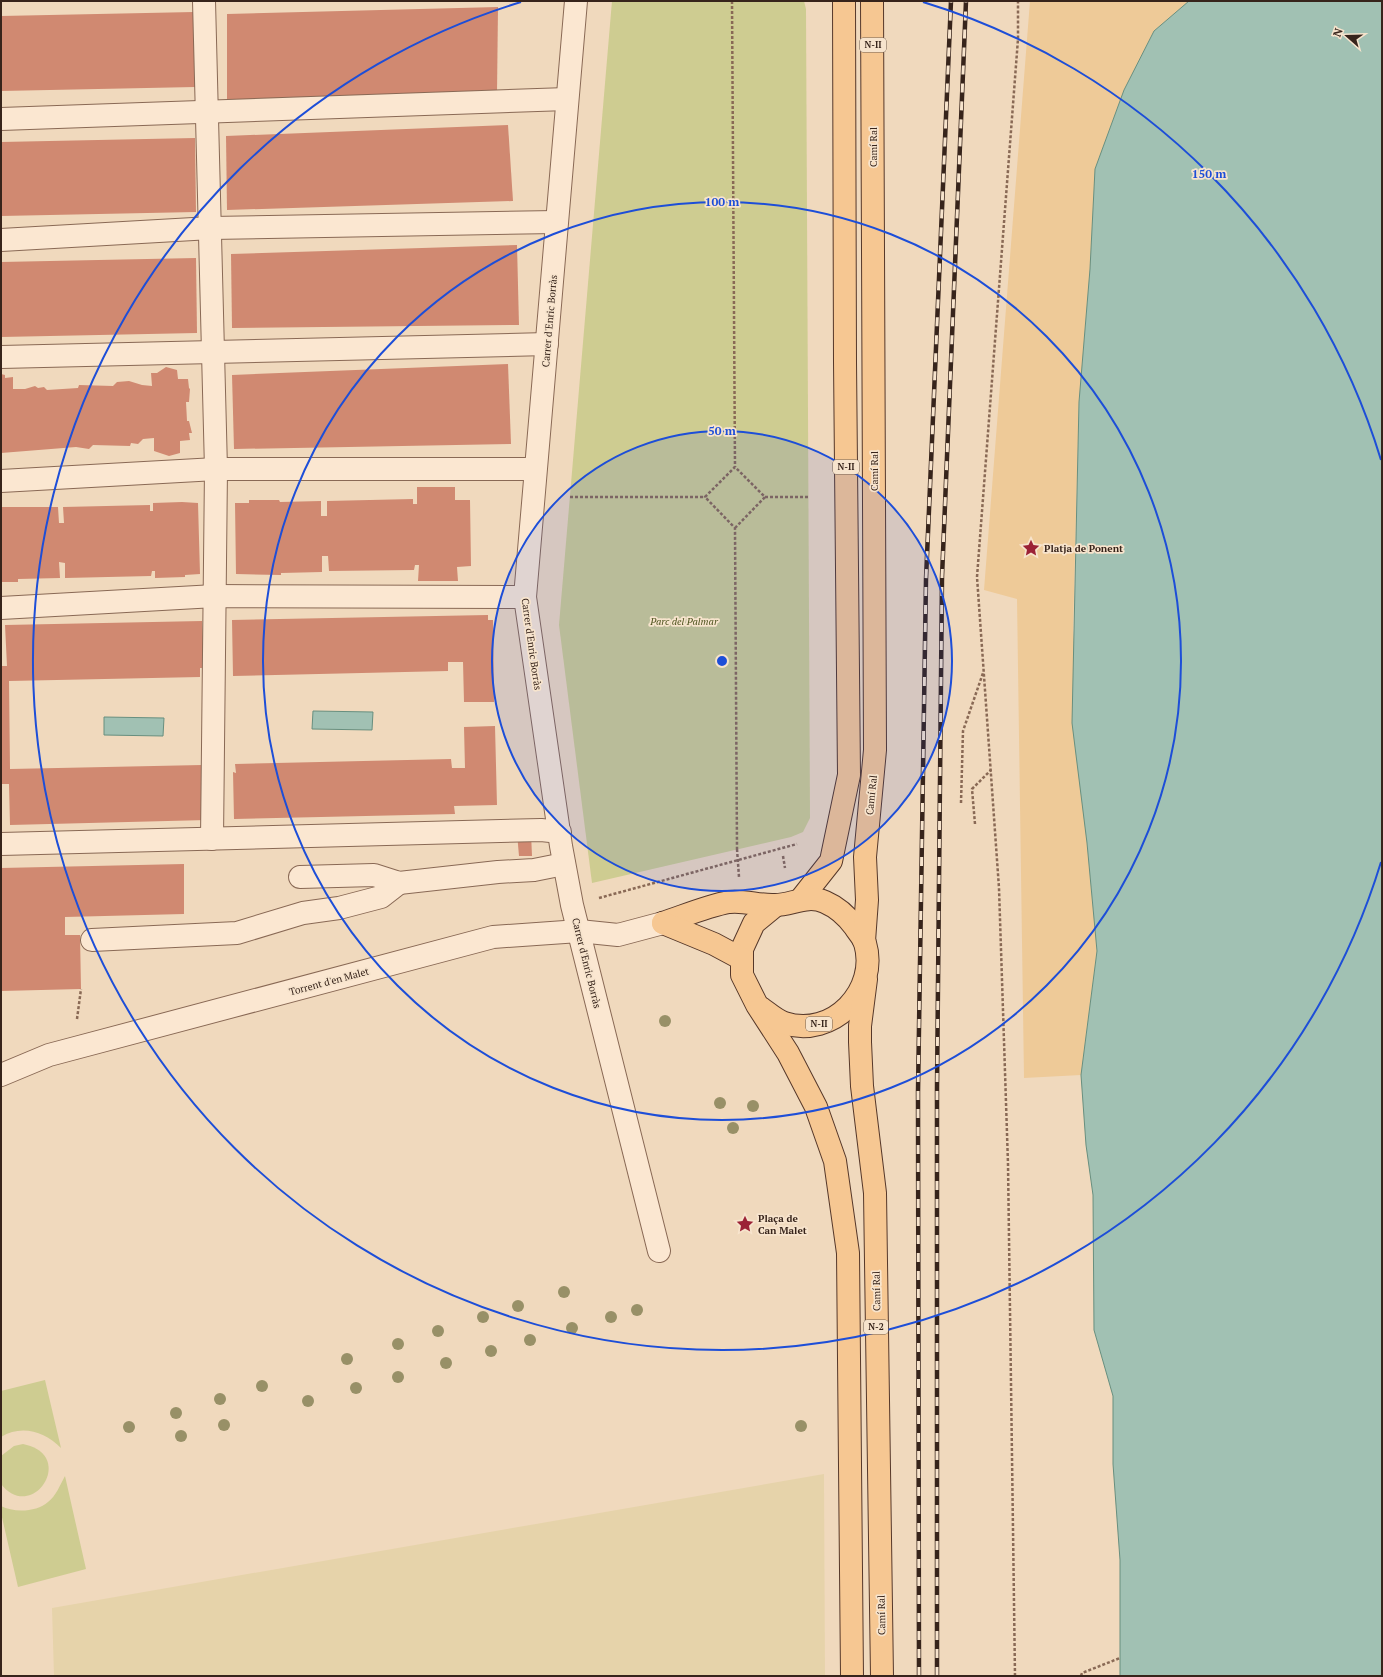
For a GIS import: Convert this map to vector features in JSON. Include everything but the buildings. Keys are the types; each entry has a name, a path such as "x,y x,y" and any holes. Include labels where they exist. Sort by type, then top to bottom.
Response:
{"main road":[{"path":"830,1 844,22"},
{"name":"N-II","path":"801,899 831,861 849,775 845,362 844,1"},
{"name":"Camí Ral","path":"864,941 867,900 865,857 875,750 872,1"},
{"name":"N-II","path":"801,899 824,902 846,914 864,941 868,959 866,979 860,992 849,1008 825,1022 804,1026 784,1023 757,1005 742,975 742,948 754,923 776,905 801,899"},
{"path":"663,923 730,902 776,905"},
{"path":"663,923 714,944 742,960"},
{"name":"Camí Ral","path":"866,979 860,1034 862,1086 875,1193 882,1676"},
{"path":"757,1005 788,1053 816,1107 835,1161 848,1253 852,1676"}],"street":[{"path":"204,1 216,469 212,839"},
{"name":"Carrer d'Enric Borràs","path":"576,1 525,597 564,864 572,905 659,1251"},
{"path":"1,119 567,100"},
{"path":"1,240 211,228 556,222"},
{"path":"1,358 212,351 547,344"},
{"path":"1,481 216,469 535,469"},
{"path":"1,608 215,596 525,597"},
{"path":"1,844 541,830 560,832"},
{"path":"300,877 374,875 399,883 534,870 564,864"},
{"path":"92,940 237,933 303,913 339,908 381,897 399,883"},
{"name":"Torrent d'en Malet","path":"5,1069 49,1055 493,937 579,931 618,935 663,923"}],"path":[{"path":"732,1 735,467 765,497 809,497"},
{"path":"1015,1676 1008,1164 999,888 992,770 983,672 977,577 1018,39 1018,1"},
{"path":"570,497 704,497 735,467"},
{"path":"704,497 735,528"},
{"path":"739,877 737,849 735,528 765,497"},
{"path":"961,803 963,731 983,672"},
{"path":"975,824 972,788 992,770"},
{"path":"599,898 797,844"},
{"path":"783,856 785,868"},
{"path":"76,1020 81,989"},
{"path":"1081,1676 1082,1673 1120,1658"}],"shaded area":[{"path":"1189,1 1382,1 1382,1676 1120,1676 1120,1560 1113,1464 1113,1396 1094,1330 1093,1195 1086,1145 1081,1075 1097,951 1087,843 1072,723 1079,402 1090,269 1095,169 1124,90 1154,31"},
{"path":"313,711 373,712 372,730 312,729"},
{"path":"104,717 164,718 163,736 104,735"},
{"path":"824,1474 825,1676 54,1676 52,1608"}],"green space":[{"name":"Parc del Palmar","path":"612,1 804,1 806,9 810,818 803,832 791,837 592,883 559,625"},
{"path":"45,1380 61,1448 55,1442 41,1434 33,1432 17,1431 1,1437 1,1391"},
{"path":"23,1444 39,1451 47,1461 48,1472 44,1483 36,1492 25,1496 13,1494 1,1484 1,1456 14,1446"},
{"path":"65,1476 86,1569 18,1587 1,1513 1,1506 12,1510 32,1510 38,1508 53,1497"}],"sand":[{"name":"Platja de Ponent","path":"1030,1 1189,1 1154,31 1124,90 1095,169 1090,269 1079,402 1073,630 1087,843 1097,951 1081,1075 1024,1078 1017,599 984,590"}],"railway":[{"path":"919,1676 918,1092 926,579 951,1"},
{"path":"937,1676 937,1088 942,577 966,1"}],"place":[{"name":"Platja de Ponent","path":"1031,548"},
{"name":"Plaça de Can Malet","path":"745,1224"}]}
